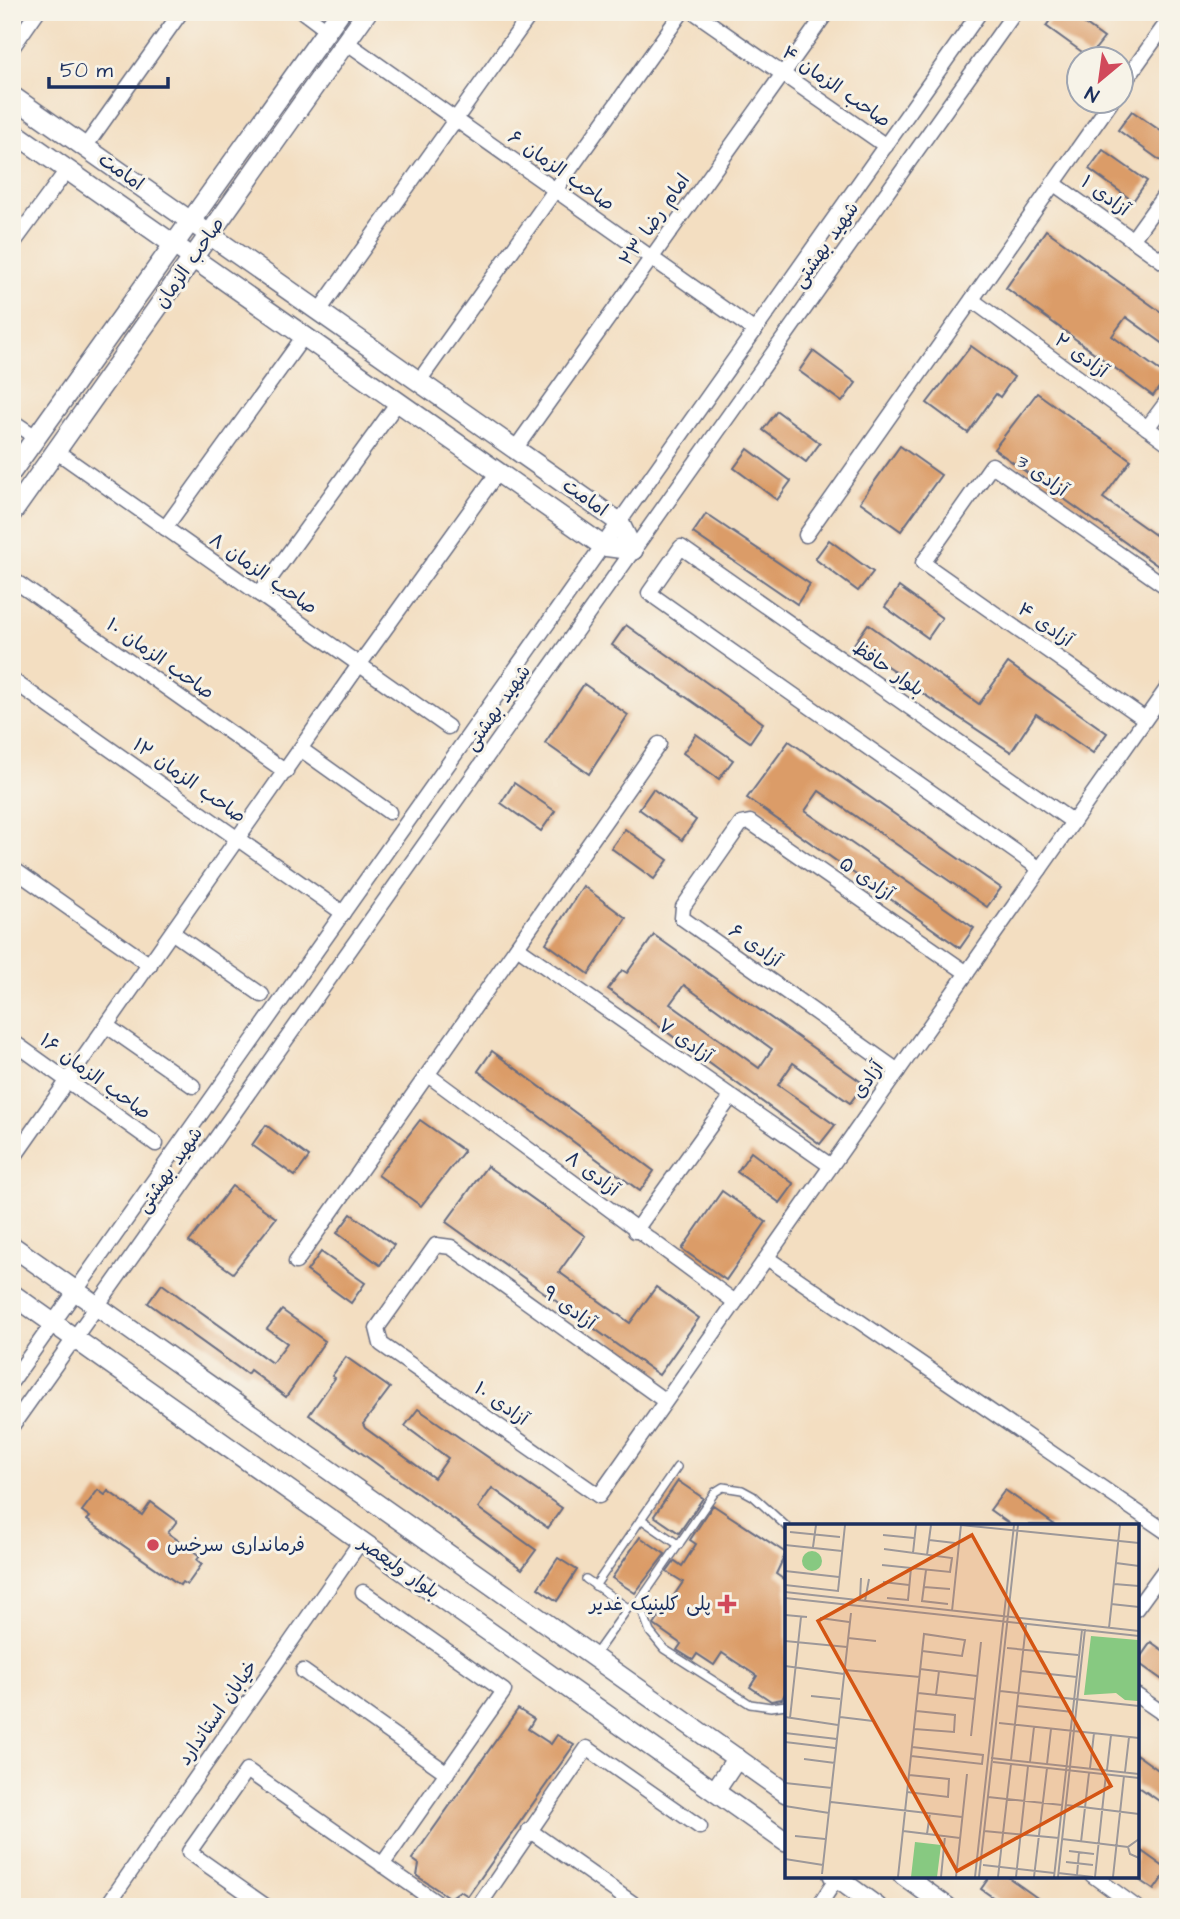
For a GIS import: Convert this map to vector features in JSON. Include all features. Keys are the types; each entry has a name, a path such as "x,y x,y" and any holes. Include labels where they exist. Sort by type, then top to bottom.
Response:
{"street":[{"path":"12,48 37,12"},
{"path":"85,147 181,12"},
{"path":"303,12 327,30"},
{"name":"صاحب الزمان","path":"12,471 340,12"},
{"name":"صاحب الزمان","path":"12,513 367,12"},
{"path":"318,311 532,12"},
{"path":"419,381 682,12"},
{"name":"صاحب الزمان ۴","path":"694,12 886,146"},
{"name":"امام رضا ۲۳","path":"515,449 827,12"},
{"name":"شهید بهشتی","path":"12,1381 980,12"},
{"name":"شهید بهشتی","path":"12,1426 1015,12"},
{"path":"1134,69 1168,21"},
{"name":"صاحب الزمان ۶","path":"346,42 755,331"},
{"name":"امامت","path":"12,96 619,522 634,550"},
{"path":"806,535 1101,116"},
{"name":"امامت","path":"12,131 603,546 634,550"},
{"path":"12,245 67,170"},
{"name":"آزادی ۱","path":"1054,183 1168,265"},
{"path":"1132,240 1168,190"},
{"name":"آزادی ۲","path":"972,300 1168,443"},
{"path":"165,528 304,336"},
{"path":"1147,428 1168,400"},
{"path":"259,594 398,402"},
{"path":"12,421 56,452"},
{"name":"صاحب الزمان ۸","path":"56,452 448,727"},
{"name":"آزادی 3","path":"923,563 992,465 1168,588"},
{"path":"12,1160 302,750 359,665 498,472"},
{"name":"بلوار حافظ","path":"1040,869 649,593 681,547 1073,822"},
{"name":"آزادی ۴","path":"923,563 1145,719"},
{"name":"صاحب الزمان ۱۰","path":"12,579 286,772"},
{"name":"صاحب الزمان ۱۲","path":"12,680 343,913"},
{"name":"آزادی","path":"599,1496 1168,687"},
{"path":"296,1262 659,744"},
{"path":"302,750 389,812"},
{"name":"آزادی ۵","path":"741,824 750,822 967,973"},
{"name":"آزادی ۶","path":"741,824 683,907 682,918 898,1071"},
{"path":"12,868 150,965"},
{"path":"173,933 262,995"},
{"name":"آزادی ۷","path":"517,947 831,1167"},
{"path":"107,1026 193,1086"},
{"name":"صاحب الزمان ۱۶","path":"12,1041 156,1144"},
{"name":"آزادی ۸","path":"428,1075 635,1231 735,1302"},
{"path":"635,1231 731,1097"},
{"name":"آزادی ۹","path":"381,1344 377,1328 436,1245 451,1247 665,1401"},
{"name":"بلوار ولیعصر","path":"12,1246 785,1792"},
{"path":"767,1258 1168,1533"},
{"name":"بلوار ولیعصر","path":"12,1294 785,1841"},
{"name":"آزادی ۱۰","path":"381,1344 599,1496"},
{"name":"خیابان استاندارد","path":"106,1907 361,1541"},
{"path":"1138,1606 1168,1565"},
{"path":"363,1592 504,1691 382,1864"},
{"path":"303,1671 447,1773"},
{"path":"1138,1696 1168,1717"},
{"path":"478,1907 587,1748 700,1827"},
{"path":"715,1791 737,1758"},
{"path":"267,1907 189,1852 247,1770 443,1907"},
{"path":"529,1830 638,1907"},
{"path":"818,1907 835,1877 869,1904"},
{"path":"906,1877 947,1907"},
{"path":"1095,1877 1136,1907"}],"lane":[{"path":"595,1586 677,1467"},
{"path":"594,1656 628,1608 639,1602 715,1492 723,1487 742,1490 753,1496 785,1524"},
{"path":"641,1519 678,1545"},
{"path":"586,1579 628,1608"},
{"path":"639,1602 650,1632 674,1655 750,1703 771,1707 785,1705"}],"building":[{"path":"1056,12 1068,12 1104,38 1098,46 1074,46 1046,26"},
{"path":"1134,112 1168,136 1168,153 1161,161 1118,130 1128,116 1134,116"},
{"path":"1103,150 1147,181 1133,201 1089,169"},
{"path":"1046,230 1168,317 1168,347 1126,317 1112,336 1167,376 1153,396 1006,288"},
{"path":"971,346 1014,377 1000,397 996,394 968,433 927,403"},
{"path":"813,351 856,383 842,402 799,371"},
{"path":"1037,393 1131,460 1103,498 1168,544 1168,573 994,449"},
{"path":"777,411 820,443 806,462 763,430"},
{"path":"900,446 941,475 901,531 860,502"},
{"path":"748,449 791,481 777,500 734,468"},
{"path":"706,514 810,584 797,604 693,533"},
{"path":"829,540 873,572 858,591 815,559"},
{"path":"899,587 942,618 928,638 885,607"},
{"path":"868,624 979,704 1008,663 1107,733 1093,753 1036,714 1011,752 854,644"},
{"path":"626,625 763,723 750,742 612,645"},
{"path":"584,684 628,715 589,774 545,743"},
{"path":"696,734 733,760 719,779 683,753"},
{"path":"789,741 1001,888 987,907 819,791 805,811 974,928 960,948 747,798"},
{"path":"514,783 555,811 541,831 501,803"},
{"path":"653,789 696,820 682,840 639,809"},
{"path":"625,829 668,860 654,879 611,848"},
{"path":"583,886 626,918 589,974 546,943"},
{"path":"654,935 864,1084 850,1103 793,1063 778,1085 835,1125 820,1144 608,989 622,970 627,973","holes":["684,985 772,1049 759,1068 670,1004"]},
{"path":"492,1051 654,1171 640,1191 478,1071"},
{"path":"420,1120 464,1151 421,1206 378,1175"},
{"path":"266,1125 309,1157 295,1176 252,1145"},
{"path":"751,1152 794,1184 780,1203 737,1172"},
{"path":"487,1166 585,1236 559,1272 630,1323 656,1287 699,1318 659,1375 446,1222"},
{"path":"232,1186 276,1218 233,1273 189,1242"},
{"path":"722,1191 766,1222 726,1280 682,1249"},
{"path":"351,1214 394,1245 380,1265 337,1233"},
{"path":"321,1252 365,1283 351,1303 307,1271"},
{"path":"162,1284 272,1363 287,1343 267,1329 282,1310 325,1341 286,1397 250,1370 247,1374 148,1303"},
{"path":"346,1357 390,1388 363,1424 365,1428 434,1478 448,1458 405,1426 418,1409 562,1508 548,1528 492,1488 478,1508 536,1550 522,1569 309,1415"},
{"path":"678,1481 703,1498 679,1533 654,1516"},
{"name":"فرمانداری سرخس","path":"98,1490 105,1495 108,1491 142,1515 151,1502 177,1521 168,1533 200,1556 197,1560 202,1564 187,1585 182,1582 180,1585 87,1520 90,1517 82,1511"},
{"path":"1005,1490 1054,1524 1010,1524 990,1510"},
{"name":"پلی کلینیک غدیر","path":"713,1505 785,1552 776,1574 785,1580 785,1694 782,1699 771,1701 750,1687 757,1676 722,1653 714,1665 697,1654 693,1660 677,1650 681,1644 654,1625 683,1582 667,1572 675,1561 682,1566 696,1544 690,1540"},
{"path":"640,1537 665,1554 635,1593 612,1578"},
{"path":"558,1558 577,1570 557,1601 538,1588"},
{"path":"1151,1642 1168,1654 1168,1684 1138,1663"},
{"path":"518,1709 534,1719 528,1729 551,1744 557,1735 574,1745 468,1896 460,1891 450,1898 417,1876 419,1864 412,1859"},
{"path":"1138,1755 1168,1777 1168,1807 1138,1786"},
{"path":"1138,1848 1168,1870 1154,1890 1136,1878"},
{"path":"990,1877 1008,1877 1050,1907 1007,1907 981,1889"}],"place":[{"name":"فرمانداری سرخس","path":"153,1545"},
{"name":"پلی کلینیک غدیر","path":"727,1604"}]}
